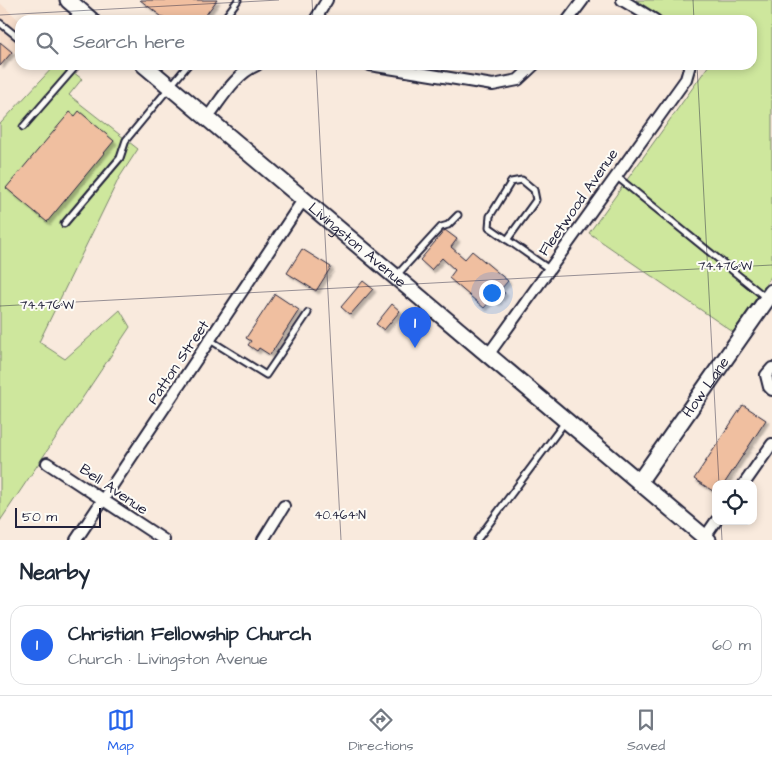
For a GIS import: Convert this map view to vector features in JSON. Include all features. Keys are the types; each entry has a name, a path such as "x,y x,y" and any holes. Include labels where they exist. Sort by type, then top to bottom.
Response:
{"main road":[{"name":"Livingston Avenue","path":"150,70 706,539"},
{"name":"How Lane","path":"638,482 770,295"}],"street":[{"path":"318,15 328,0"},
{"path":"572,15 583,0"},
{"path":"622,0 647,15"},
{"path":"207,118 242,75 250,70"},
{"path":"401,70 493,85 518,80 529,70"},
{"name":"Fleetwood Avenue","path":"488,355 615,175 686,79 688,70"},
{"name":"Patton Street","path":"76,540 303,200"},
{"path":"772,368 766,375 769,387 772,390"},
{"path":"747,480 772,444"},
{"name":"Bell Avenue","path":"47,463 164,540"},
{"path":"263,540 284,506"},
{"path":"706,539 714,525"}],"lane":[{"path":"227,15 238,0"},
{"path":"0,23 15,35"},
{"path":"23,127 73,70"},
{"path":"64,224 120,158 126,140 184,70"},
{"path":"615,175 770,295"},
{"path":"507,240 536,200 534,190 522,180 511,182 490,216 489,227 507,240 549,268"},
{"path":"395,277 441,227 448,225 458,215"},
{"path":"210,340 266,375 308,313"},
{"path":"477,540 566,422"}],"shaded area":[{"path":"0,3 15,16 15,50 0,68"}],"green space":[{"path":"636,0 772,0 772,275 733,332 589,233 705,70 757,70 757,15 659,15"},
{"path":"50,70 70,70 82,79 69,95 138,149 119,178 39,342 65,359 120,310 130,327 0,521 0,124"}],"building":[{"path":"140,0 217,0 206,15 160,15"},
{"path":"0,42 12,52 0,66"},
{"path":"79,111 114,141 47,222 6,188 70,112 75,116"},
{"path":"445,230 457,239 451,247 465,259 472,251 508,281 501,289 505,293 497,303 492,299 484,308 449,278 455,270 442,258 431,270 420,260"},
{"path":"302,249 331,267 316,291 287,273"},
{"path":"363,281 373,289 350,315 341,307"},
{"path":"275,294 299,310 270,355 259,348 257,351 248,345 251,341 246,338"},
{"path":"392,304 400,311 384,330 376,324"},
{"path":"743,405 766,420 727,480 712,480 712,490 694,479"}],"place":[{"name":"Christian Fellowship Church","path":"415,348"}]}
